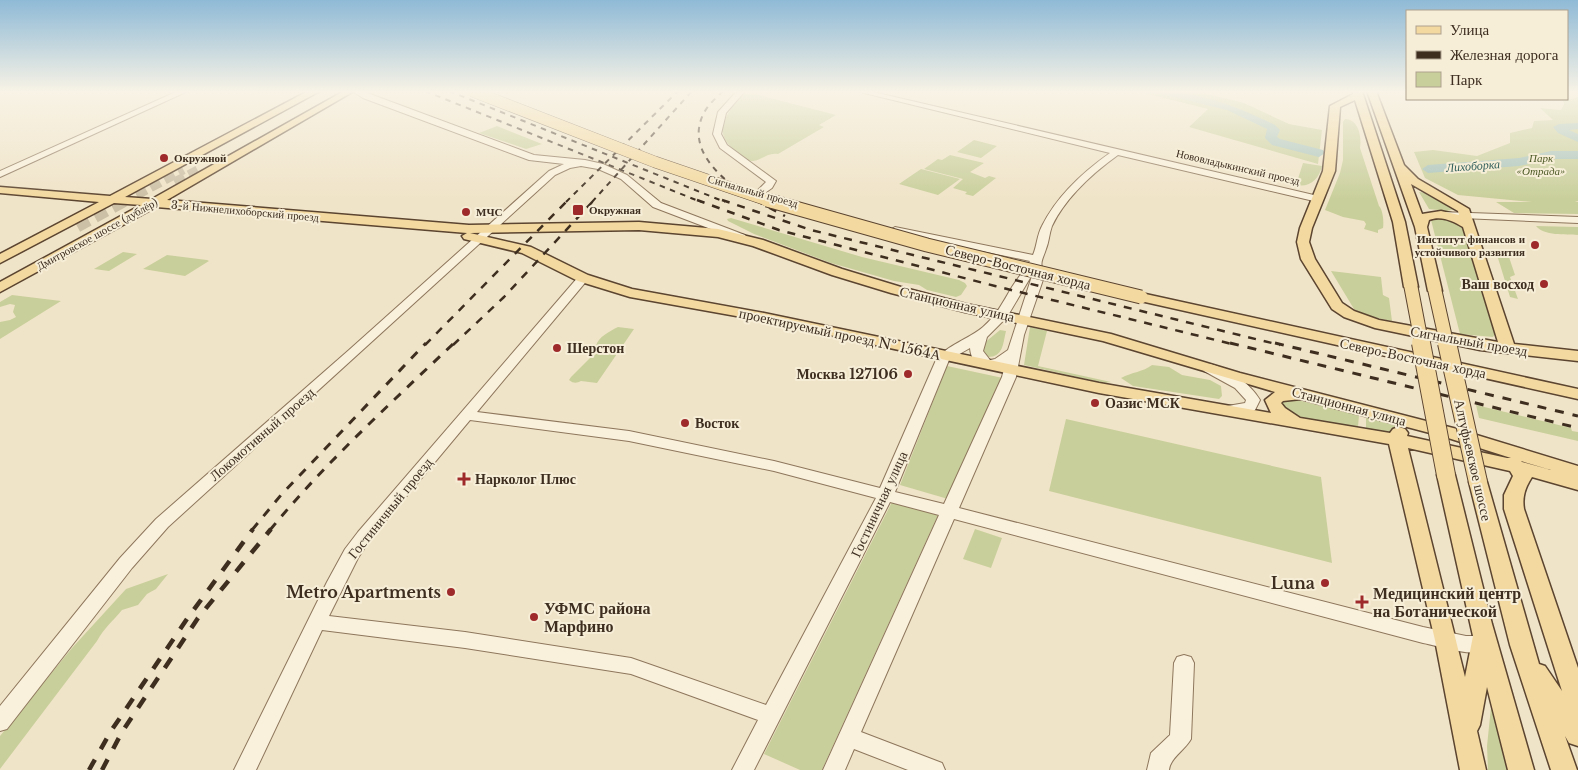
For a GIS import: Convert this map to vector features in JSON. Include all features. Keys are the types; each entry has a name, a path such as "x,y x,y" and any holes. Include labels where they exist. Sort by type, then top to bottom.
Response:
{"main road":[{"name":"Дмитровское шоссе (дублёр)","path":"0,258 73,224 105,203 248,127"},
{"path":"183,169 261,127"},
{"path":"158,175 151,181 152,184 160,186 182,184 279,127"},
{"name":"Дмитровское шоссе (дублёр)","path":"0,288 148,206 197,175 286,127"},
{"name":"Северо-Восточная хорда","path":"564,127 646,159 779,204 977,257 1578,384"},
{"name":"Северо-Восточная хорда","path":"580,127 670,162 786,199 979,251 1388,353 1578,394"},
{"name":"Сигнальный проезд","path":"1333,127 1329,171 1306,228 1303,242 1308,260 1336,306 1361,319 1394,328 1508,349 1578,356"},
{"name":"Алтуфьевское шоссе","path":"1369,127 1399,222 1446,474 1481,634 1521,770"},
{"name":"Алтуфьевское шоссе","path":"1385,127 1421,227 1478,482 1521,644 1564,770"},
{"path":"1398,165 1414,181 1458,205 1468,221 1508,349"},
{"name":"3-й Нижнелихоборский проезд","path":"0,190 105,203"},
{"name":"3-й Нижнелихоборский проезд","path":"0,197 148,206 485,234 668,227 718,233 758,243"},
{"path":"1421,227 1423,218 1427,215 1442,215 1468,221"},
{"path":"0,268 73,224 90,216 108,216 114,221 109,228"},
{"path":"0,280 94,228"},
{"path":"485,234 526,250 583,278"},
{"name":"Станционная улица","path":"758,243 837,272 887,287 965,308 1106,337 1207,368 1495,446 1578,472"},
{"name":"проектируемый проезд № 1564А","path":"583,278 638,295 764,318 1011,371 1214,409"},
{"path":"1301,423 1279,412 1274,407 1273,400 1285,395 1316,398"},
{"name":"Станционная улица","path":"1214,409 1397,440 1518,467 1578,484"},
{"path":"1425,426 1407,429 1399,433 1397,440 1446,640 1471,758"},
{"path":"1495,446 1518,467 1523,476 1515,488 1512,501 1569,676 1571,708 1578,735"},
{"path":"1471,758 1468,719 1481,634"},
{"path":"1521,644 1571,708"},
{"path":"1564,770 1562,750 1571,708"}],"street":[{"path":"0,174 104,127"},
{"name":"Станционная улица","path":"449,127 532,158 600,166 621,175 656,205 758,243"},
{"name":"Сигнальный проезд","path":"567,127 623,150 759,194 896,231 1036,259"},
{"path":"719,127 717,134 723,146 771,181 769,186 759,194"},
{"name":"Нововладыкинский проезд","path":"1015,127 1318,199"},
{"path":"946,356 982,334 1002,315 1013,301 1014,294 1041,250 1046,228 1055,212 1080,183 1116,152"},
{"path":"532,158 548,166 552,173"},
{"name":"Локомотивный проезд","path":"0,722 126,562 162,523 354,353 552,173 568,166 585,163"},
{"path":"1468,221 1578,220"},
{"path":"834,770 1011,371 1023,319 1038,274 1036,259"},
{"name":"Гостиничный проезд","path":"245,770 351,554 583,278"},
{"path":"982,334 975,350 987,365 1000,362 1014,352"},
{"name":"Гостиничная улица","path":"744,769 885,495 946,356"},
{"path":"1207,368 1244,388 1253,400 1250,407 1214,409"},
{"path":"466,415 637,438 782,468 1446,640 1466,644 1481,634"},
{"path":"316,622 465,640 631,666 772,716"},
{"path":"1158,770 1159,760 1180,739 1184,663"},
{"path":"849,738 934,770"}],"green space":[{"path":"499,127 542,144 526,149 479,133"},
{"path":"723,127 824,127 778,154 771,154 753,161 748,161 742,157 728,144 724,137"},
{"path":"1189,127 1305,127 1322,130 1318,164"},
{"path":"1343,127 1357,127 1360,134 1360,148 1383,216 1383,228 1378,230 1378,233 1364,229 1366,224 1364,221 1343,217 1325,210 1340,173 1343,160"},
{"name":"Парк «Отрада»","path":"1578,127 1578,201 1575,202 1578,202 1578,214 1514,213 1496,202 1532,202 1458,195 1425,178 1414,152 1433,150 1477,156 1510,143 1510,133 1532,128"},
{"path":"974,140 997,146 981,158 957,152"},
{"path":"950,155 984,163 970,172 985,178 989,176 996,178 973,196 953,188 963,179 924,169 938,159 942,160"},
{"path":"1303,163 1322,166 1319,175 1313,182 1301,186 1296,185"},
{"path":"921,169 960,179 938,195 899,184"},
{"path":"1419,192 1427,193 1455,209 1447,211 1429,209"},
{"path":"731,218 862,257 959,280 967,286 961,295 956,297 927,290 919,285 894,281 831,263 754,234 728,221 727,219"},
{"path":"1433,218 1449,218 1461,224 1496,332 1493,337 1460,334 1431,220"},
{"path":"1536,226 1578,227 1578,235 1549,233"},
{"path":"123,252 137,254 109,271 94,269"},
{"path":"167,255 209,261 185,276 143,269"},
{"path":"1497,255 1509,257 1515,275 1510,277 1518,299 1510,297"},
{"path":"1331,271 1381,277 1383,295 1389,298 1392,321 1367,316 1354,309"},
{"path":"12,295 61,301 0,339 0,322 16,317 13,312 15,305 10,304 0,307 0,302"},
{"path":"618,327 634,329 597,383 581,381 574,383 569,380 590,358 601,351 596,346 599,340"},
{"path":"1030,327 1047,331 1038,366 1111,382 1104,383 1024,365"},
{"path":"1000,330 1006,331 1003,345 997,355 988,357 982,351 983,344"},
{"path":"1152,365 1169,367 1182,375 1210,380 1221,386 1222,396 1219,399 1133,386 1121,378"},
{"path":"947,366 1003,378 948,499 900,485"},
{"path":"1289,398 1359,415 1358,427 1294,416 1278,402"},
{"path":"1476,405 1571,428 1572,431 1578,432 1578,441 1479,418"},
{"path":"1366,417 1398,426 1391,430 1390,434 1366,429"},
{"path":"1066,419 1321,477 1332,563 1049,491"},
{"path":"892,502 938,515 822,770 800,770 764,754"},
{"path":"975,529 1002,538 991,568 963,559"},
{"path":"168,574 156,589 147,594 138,605 122,610 106,628 0,769 0,736 72,648 126,589"},
{"path":"1491,707 1508,770 1488,770 1487,746"}],"waterway":[{"name":"Лихоборка","path":"1271,127 1274,130 1271,138 1276,142 1319,153"},
{"name":"Лихоборка","path":"1560,127 1562,131 1578,138"},
{"name":"Лихоборка","path":"1428,169 1519,162 1551,155 1578,155"}],"tunnel":[{"path":"122,202 183,169"},
{"path":"175,183 198,171"},
{"path":"77,226 125,200"}],"railway":[{"path":"514,127 605,163"},
{"path":"538,127 612,157"},
{"path":"612,157 642,127"},
{"path":"627,163 660,127"},
{"path":"699,127 699,140 703,153 711,165 733,186 757,202"},
{"path":"605,163 612,157"},
{"path":"612,157 627,163"},
{"path":"567,201 605,163"},
{"path":"605,163 621,170"},
{"path":"621,170 627,163"},
{"path":"627,163 725,202"},
{"path":"592,202 621,170"},
{"path":"621,170 701,202"},
{"path":"453,345 504,297 594,200"},
{"path":"697,200 779,230 995,286 1236,345"},
{"path":"722,200 811,230 1280,345"},
{"path":"755,200 785,216"},
{"path":"425,345 567,201"},
{"path":"252,530 281,495 426,343"},
{"path":"270,530 336,457 454,343"},
{"path":"1230,343 1578,428"},
{"path":"1275,343 1578,416"},
{"path":"89,770 111,731 187,619 253,529"},
{"path":"102,770 122,732 198,618 271,529"}],"place":[{"name":"Окружной","path":"164,158"},
{"name":"Окружная","path":"578,210"},
{"name":"МЧС","path":"466,212"},
{"name":"Институт финансов и устойчивого развития","path":"1535,245"},
{"name":"Ваш восход","path":"1544,284"},
{"name":"Шерстон","path":"557,348"},
{"name":"Москва 127106","path":"908,374"},
{"name":"Оазис МСК","path":"1095,403"},
{"name":"Восток","path":"685,423"},
{"name":"Нарколог Плюс","path":"464,479"},
{"name":"Luna","path":"1325,583"},
{"name":"Metro Apartments","path":"451,592"},
{"name":"Медицинский центр на Ботанической","path":"1362,602"},
{"name":"УФМС района Марфино","path":"534,617"}]}
